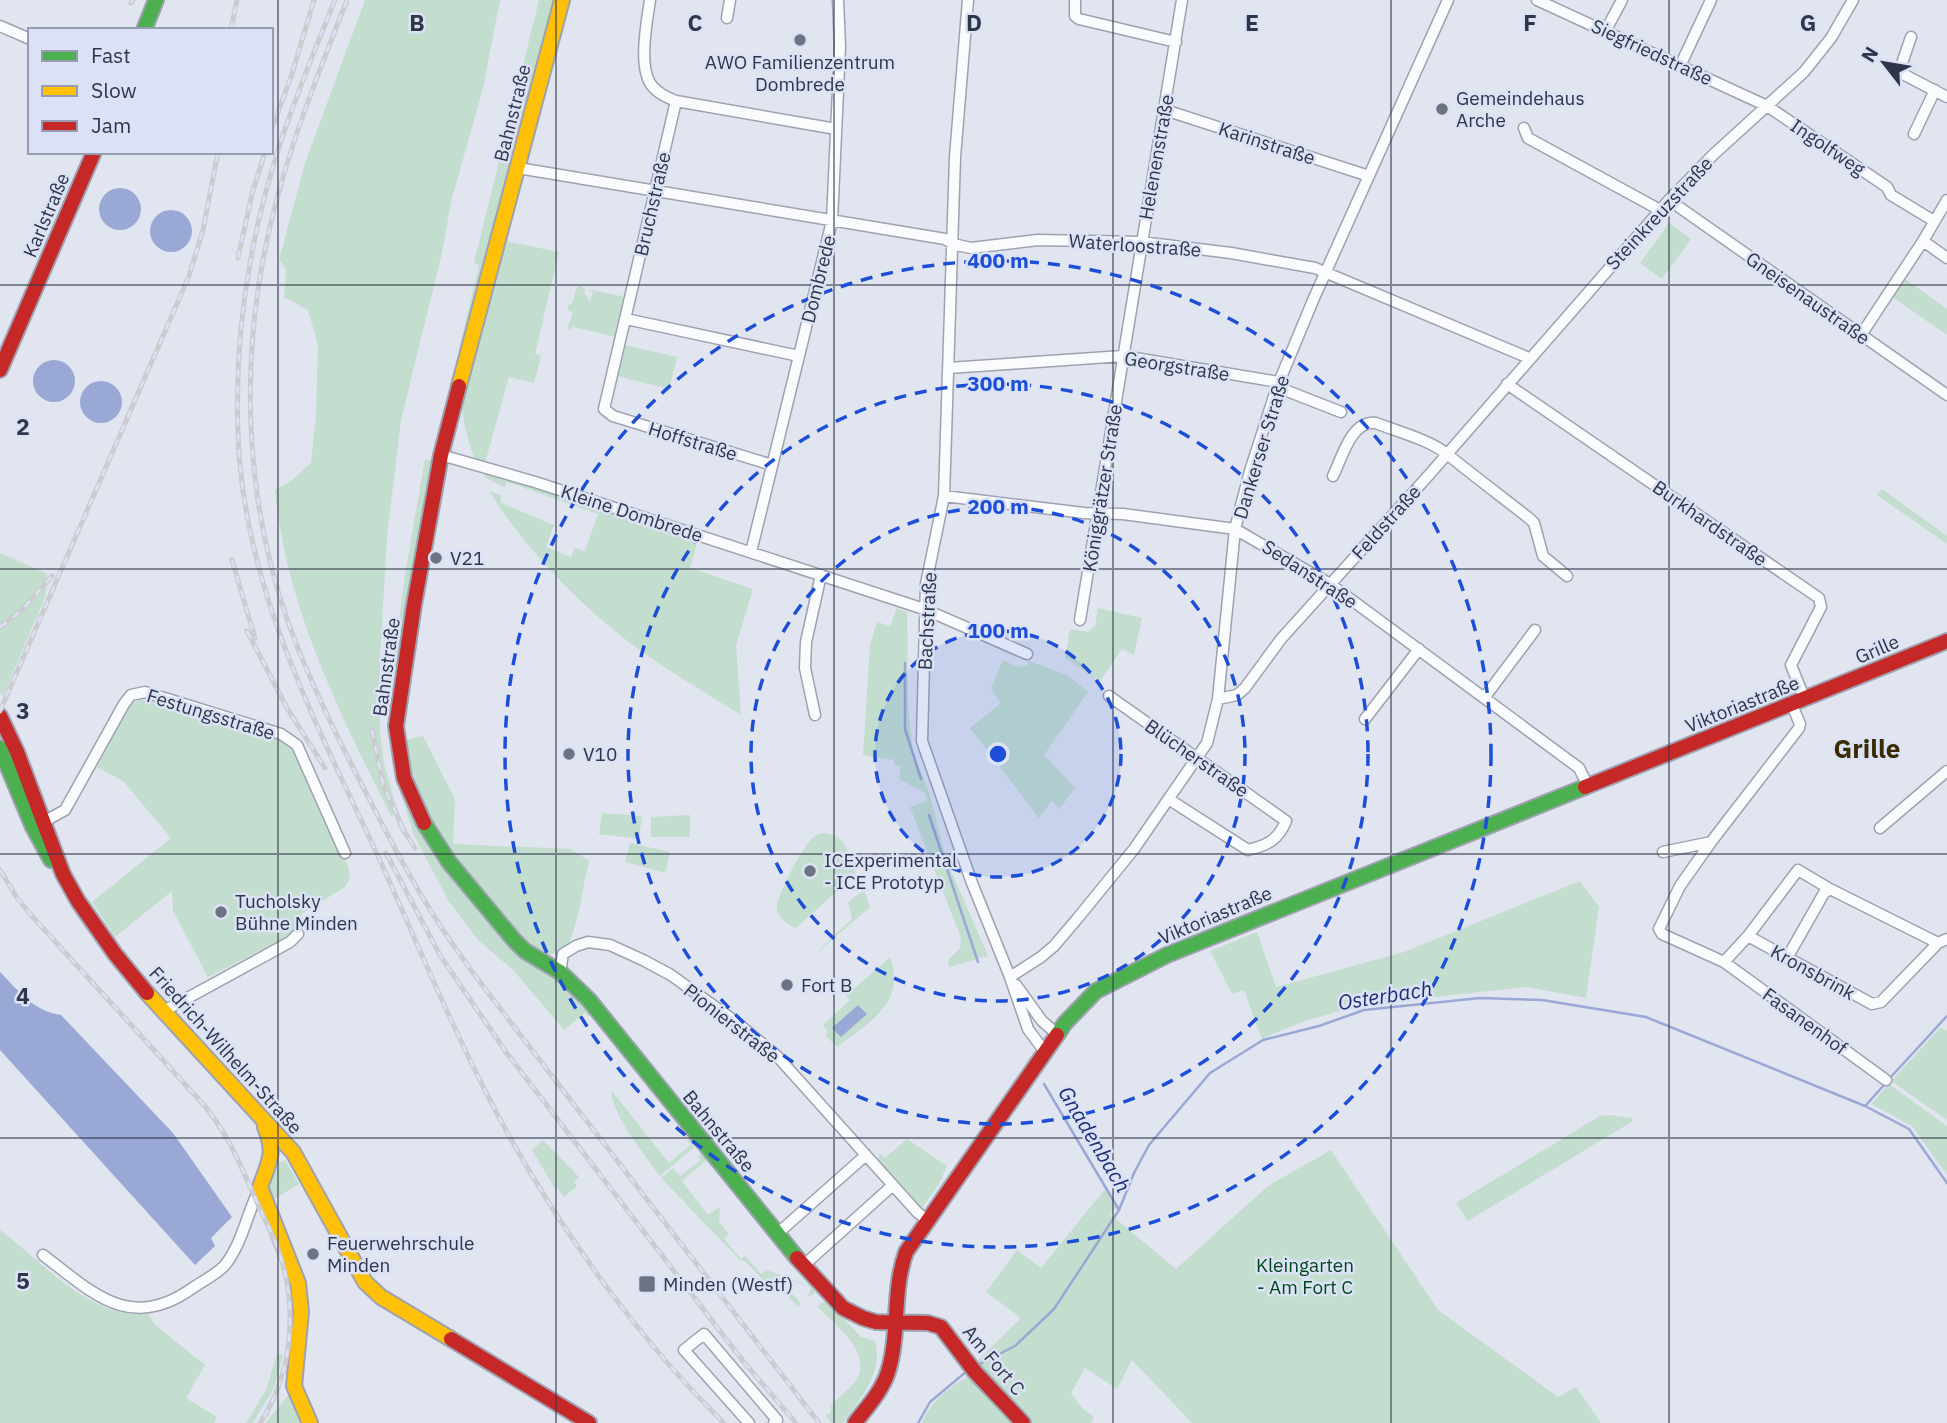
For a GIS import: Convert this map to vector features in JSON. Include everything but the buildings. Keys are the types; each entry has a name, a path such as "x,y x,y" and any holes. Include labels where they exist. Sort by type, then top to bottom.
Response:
{"main road":[{"path":"145,28 156,0"},
{"name":"Bahnstraße","path":"562,0 441,455 396,726 404,778 421,818 449,862 514,940 560,972 589,1000 803,1266 851,1314 876,1322 893,1321"},
{"name":"Karlstraße","path":"0,370 93,154"},
{"name":"Grille","path":"1822,693 1947,641"},
{"name":"Viktoriastraße","path":"855,1423 884,1383 893,1341 896,1283 906,1252 1057,1034 1072,1014 1096,991 1167,955 1822,693"},
{"name":"Friedrich-Wilhelm-Straße","path":"0,716 7,752 38,825 62,874 92,923 162,1012 283,1140 357,1271 373,1291 568,1418 589,1423"},
{"path":"261,1119 272,1143 270,1159 260,1187 298,1283 300,1334 294,1385 310,1423"},
{"path":"270,1159 281,1153 296,1160"},
{"name":"Am Fort C","path":"893,1321 937,1325 947,1334 972,1369 1023,1423"}],"street":[{"path":"650,0 645,72 651,86 663,95 676,101 836,129"},
{"path":"727,18 730,0"},
{"name":"Dombrede","path":"751,552 832,221 840,46 838,0"},
{"name":"Bachstraße","path":"968,0 956,157 944,496 926,584 922,741 972,883 1010,976 1028,1029 1045,1052"},
{"path":"1075,0 1075,16 1079,19 1175,42"},
{"name":"Helenenstraße","path":"1124,356 1182,0"},
{"name":"Dankerser Straße","path":"1010,976 1054,946 1135,849 1170,800 1212,730 1235,529 1250,471 1278,385 1326,271 1448,0"},
{"name":"Siegfriedstraße","path":"1537,0 1681,64 1767,106"},
{"path":"1606,30 1622,0"},
{"path":"1681,64 1711,0"},
{"name":"Steinkreuzstraße","path":"1468,430 1668,200 1804,72 1831,38 1853,0"},
{"path":"0,26 28,38"},
{"path":"1911,37 1899,72 1947,97"},
{"path":"1914,134 1935,90"},
{"name":"Bruchstraße","path":"613,416 606,412 604,404 676,101"},
{"name":"Ingolfweg","path":"1767,106 1934,221"},
{"name":"Karinstraße","path":"1165,110 1369,176"},
{"path":"1524,128 1528,138 1660,210"},
{"name":"Waterloostraße","path":"518,168 655,193 945,239 953,244 971,248 1038,240 1141,242 1231,253 1326,271 1529,358"},
{"name":"Gneisenaustraße","path":"1668,200 1947,396"},
{"path":"1861,335 1947,200"},
{"path":"1923,241 1947,258"},
{"path":"626,319 799,356"},
{"name":"Georgstraße","path":"949,368 1124,356 1278,385 1342,412"},
{"name":"Königgrätzer Straße","path":"1080,620 1124,356"},
{"name":"Burkhardstraße","path":"1507,384 1819,598 1821,607 1791,665 1799,702"},
{"name":"Hoffstraße","path":"613,416 772,465"},
{"path":"1333,476 1354,433 1367,422 1376,423 1432,446 1447,454 1454,463 1530,519 1534,523 1543,556 1567,576"},
{"name":"Feldstraße","path":"1217,699 1237,695 1245,688 1268,654 1468,430"},
{"name":"Kleine Dombrede","path":"441,455 535,482 924,609"},
{"name":"Sedanstraße","path":"944,496 1097,514 1217,524 1235,529 1330,584 1579,768 1588,786"},
{"path":"815,715 805,668 806,642 821,575"},
{"path":"924,609 1027,654"},
{"path":"1484,698 1535,630"},
{"path":"1365,719 1419,649"},
{"name":"Festungsstraße","path":"38,825 65,810 124,704 131,695 145,692 281,733 297,745 345,852"},
{"name":"Blücherstraße","path":"1109,696 1286,821 1279,836 1266,846 1248,850 1170,800"},
{"path":"1663,852 1711,842 1799,728 1799,702"},
{"path":"1880,828 1947,771"},
{"name":"Fasanenhof","path":"1711,842 1680,886 1659,929 1662,934 1724,961 1886,1080"},
{"name":"Kronsbrink","path":"1801,870 1830,889 1943,941 1876,1004 1868,1003 1748,936 1796,871 1801,870"},
{"path":"1787,958 1824,893 1830,889"},
{"path":"162,1012 290,942 298,934"},
{"path":"1724,961 1748,936"},
{"name":"Pionierstraße","path":"542,961 576,946 597,942 643,960 671,975 736,1022 777,1056 928,1221"},
{"path":"560,972 563,954"},
{"name":"Bachstraße","path":"1010,976 1042,1021 1057,1034"},
{"path":"777,1234 866,1155"},
{"path":"803,1266 893,1185"},
{"path":"43,1255 97,1296 112,1303 145,1308 159,1307 176,1301 224,1265 260,1187"},
{"path":"748,1423 684,1350 704,1334 777,1420 774,1423"}],"green space":[{"path":"365,0 500,0 483,88 451,202 442,253 401,420 387,537 380,659 380,734 384,764 398,813 391,816 334,698 303,617 290,576 275,490 291,481 311,463 318,345 308,310 284,297 286,269 279,260 305,163"},
{"path":"539,0 562,0 458,376 458,353 479,265 474,263"},
{"path":"1669,223 1691,239 1662,279 1640,263"},
{"path":"501,240 559,252 535,354 541,356 534,383 509,377 485,463 475,460 472,452 464,419 462,393"},
{"path":"1904,278 1947,309 1947,335 1891,296"},
{"path":"578,284 585,289 584,293 590,302 593,292 588,289 625,297 616,337 573,327 569,331 573,312 567,310 569,304 572,304"},
{"path":"625,345 677,357 669,389 617,376"},
{"path":"425,459 436,462 401,741 423,736 455,799 453,844 571,849 589,861 578,915 568,947 550,955 532,950 592,1014 588,1017 585,1013 564,1030 513,970 478,940 448,900 414,835 396,778 388,726 389,695 405,575"},
{"path":"485,472 699,537 690,568 753,589 736,645 741,715 653,659 599,617 538,557 489,491 501,495 501,503 554,525 546,547 571,557 575,548 585,551 598,514 507,482 504,487 484,477"},
{"path":"1882,489 1947,536 1947,544 1877,495"},
{"path":"0,553 47,574 46,595 3,696 0,692"},
{"path":"897,608 907,612 908,705 913,752 930,795 946,859 988,956 949,967 948,960 960,948 961,938 910,807 927,801 925,793 899,779 901,766 894,765 894,760 863,755 870,645 877,622 890,626"},
{"path":"1098,608 1142,618 1134,655 1122,649 1100,681 1065,658 1070,629 1088,632 1095,626"},
{"path":"1003,660 1017,667 1027,665 1029,661 1067,675 1088,692 1044,755 1075,788 1059,809 1052,800 1039,818 970,728 1001,703 991,689"},
{"path":"142,698 279,737 299,753 348,866 350,878 345,887 303,913 293,934 208,977 173,911 172,891 115,937 92,902 171,838 123,781 97,767 129,706"},
{"path":"602,813 642,816 639,839 599,834"},
{"path":"690,815 690,837 651,837 651,817"},
{"path":"824,833 832,834 842,841 856,874 796,928 778,913 777,903 789,874 806,846 814,837"},
{"path":"630,843 670,852 665,873 625,862"},
{"path":"1580,881 1599,907 1586,998 1527,987 1361,1005 1302,1022 1262,1039 1244,990 1232,994 1210,951 1257,932 1276,987 1404,952"},
{"path":"864,890 870,907 818,952 852,919 848,902"},
{"path":"890,957 894,973 889,999 872,1020 837,1047 826,1036 827,1030 823,1025 850,1000 846,996"},
{"path":"1941,1027 1947,1031 1947,1120 1891,1081"},
{"path":"1889,1084 1947,1126 1947,1175 1912,1126 1871,1104"},
{"path":"611,1090 669,1163 691,1145 687,1141 691,1137 698,1144 660,1176 623,1123"},
{"path":"1600,1116 1632,1118 1633,1121 1468,1221 1456,1203"},
{"path":"907,1139 947,1166 939,1184 922,1208 877,1161 880,1153 885,1158"},
{"path":"543,1140 579,1177 574,1182 577,1186 564,1197 557,1187 554,1187 532,1150"},
{"name":"Kleingarten - Am Fort C","path":"1331,1150 1438,1310 1558,1397 1576,1387 1601,1423 1192,1423 1132,1360 1117,1389 1085,1368 1071,1393 1083,1409 1094,1417 1091,1423 1027,1423 974,1364 1021,1318 986,1292 1017,1250 1041,1268 1105,1189 1116,1208 1110,1214 1176,1269 1268,1186"},
{"path":"703,1152 709,1158 682,1181 708,1215 720,1207 719,1222 729,1234 724,1239 741,1259 745,1256 761,1274 767,1270 813,1287 815,1293 808,1297 811,1287 788,1279 782,1283 800,1302 799,1308 770,1277 765,1282 746,1262 740,1260 661,1178 673,1168 680,1176 701,1160 698,1156"},
{"path":"285,1160 299,1184 271,1201 266,1187 275,1163"},
{"path":"0,1230 80,1294 115,1310 148,1313 154,1324 205,1365 186,1398 217,1417 214,1423 0,1423"},
{"path":"824,1302 829,1303 861,1337 875,1341 877,1352 869,1385 843,1423 832,1423 826,1416 831,1412 830,1406 854,1383 860,1361 850,1341 817,1306"},
{"path":"277,1354 283,1355 274,1388 253,1423 246,1423 266,1390"},
{"path":"969,1376 1016,1423 922,1423 935,1401"},
{"path":"291,1392 304,1423 266,1423 268,1420"}],"water":[{"path":"120,188 135,194 141,209 135,224 120,230 105,224 99,209 105,194"},
{"path":"171,210 186,216 192,231 186,246 171,252 156,246 150,231 156,216"},
{"path":"54,360 69,366 75,381 69,396 54,402 39,396 33,381 39,366"},
{"path":"101,381 116,387 122,402 116,417 101,423 86,417 80,402 86,387"},
{"path":"0,972 34,1005 61,1015 173,1133 232,1217 211,1238 215,1246 195,1265 0,1050"},
{"path":"858,1005 867,1014 841,1037 832,1028"}],"waterway":[{"name":"Gnadenbach","path":"905,663 905,729 921,779"},
{"name":"Gnadenbach","path":"929,815 978,962"},
{"name":"Osterbach","path":"976,1366 1015,1346 1054,1309 1119,1210 1149,1145 1210,1073 1263,1040 1319,1026 1364,1010 1480,998 1542,1000 1646,1017 1865,1106 1909,1129 1947,1183"},
{"path":"1890,1078 1947,1016"},
{"name":"Gnadenbach","path":"1044,1084 1119,1210"},
{"path":"1866,1105 1885,1084"},
{"name":"Osterbach","path":"918,1423 930,1402 967,1371"}],"railway":[{"path":"231,28 237,0"},
{"path":"273,126 314,0"},
{"path":"335,0 272,169 247,281 237,396 243,490 253,545 268,599 307,703 456,1031 508,1134 554,1211 606,1286 693,1392 724,1423"},
{"path":"347,0 309,98 277,197 255,310 250,398 256,487 263,531 286,616 311,680 340,742 401,859 445,933 819,1423"},
{"path":"0,711 189,276 203,230 218,154"},
{"path":"238,258 252,194 264,154"},
{"path":"232,560 255,638"},
{"path":"0,627 21,611 52,576"},
{"path":"247,631 287,708 325,768"},
{"path":"372,730 383,784 405,833"},
{"path":"400,825 415,848"},
{"path":"386,853 441,957 506,1052 743,1361 796,1423"},
{"path":"0,870 31,915 203,1104 226,1137 238,1161 277,1245 289,1295 286,1362 280,1383 260,1423"}],"traffic: fast":[{"path":"145,28 156,0"},
{"path":"0,748 33,827 51,860"},
{"path":"1057,1035 1096,991 1167,955 1585,787"},
{"path":"424,823 449,862 514,940 525,951 560,972 589,1000 797,1258"}],"traffic: slow":[{"path":"459,386 562,0"},
{"path":"147,993 293,1152 365,1282 381,1297 451,1339"},
{"path":"265,1127 271,1151 260,1187 298,1283 301,1312 294,1386 310,1423"}],"traffic: jam":[{"path":"0,370 93,154"},
{"path":"424,823 404,778 396,726 441,455 459,386"},
{"path":"1585,787 1947,641"},
{"path":"0,716 17,752 63,874 78,901 115,954 147,993"},
{"path":"855,1423 878,1392 888,1372 894,1342 899,1282 906,1252 1057,1035"},
{"path":"797,1258 843,1308 863,1318 876,1322 928,1323 941,1327 975,1372 1023,1423"},
{"path":"451,1339 589,1423"}],"place":[{"name":"AWO Familienzentrum Dombrede","path":"800,40"},
{"name":"Gemeindehaus Arche","path":"1442,109"},
{"name":"V21","path":"436,558"},
{"name":"V10","path":"569,754"},
{"name":"ICExperimental - ICE Prototyp","path":"810,871"},
{"name":"Tucholsky Bühne Minden","path":"221,912"},
{"name":"Fort B","path":"787,985"},
{"name":"Feuerwehrschule Minden","path":"313,1254"},
{"name":"Minden (Westf)","path":"647,1284"}],"district":[{"name":"Grille","path":"1867,748"}]}
